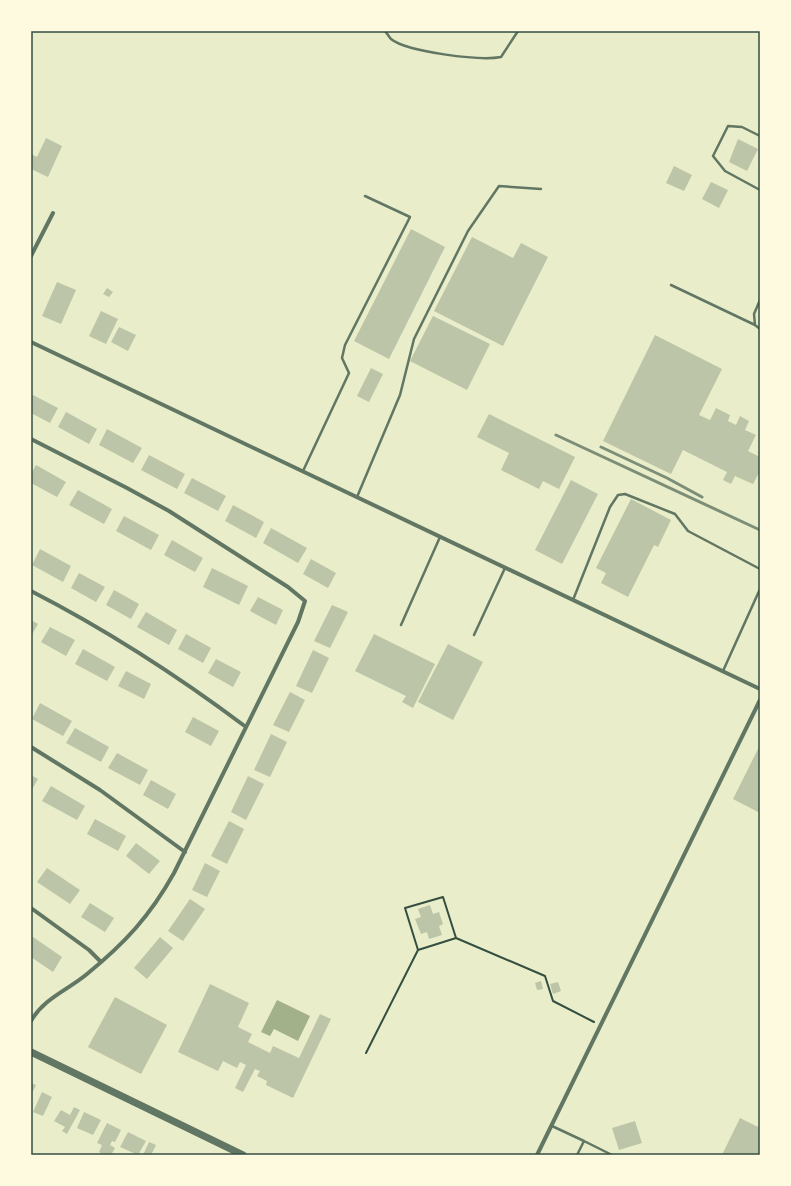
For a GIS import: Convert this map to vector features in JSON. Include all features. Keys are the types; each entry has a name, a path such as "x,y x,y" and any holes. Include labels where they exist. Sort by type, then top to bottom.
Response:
{"street":[{"path":"31,256 53,213"},
{"path":"31,342 760,689"},
{"path":"31,439 170,511 255,566 305,601 298,622 185,852 156,903 122,945 86,975 43,1004 31,1021"},
{"path":"31,591 105,631 179,679 246,727"},
{"path":"537,1155 760,700"},
{"path":"31,747 100,790 185,852"},
{"path":"31,908 89,950 101,962"},
{"path":"31,1052 234,1153 243,1155"}],"lane":[{"path":"385,31 390,38 404,45 437,53 491,59 501,57 518,31"},
{"path":"760,136 742,127 728,126 713,156 725,171 760,190"},
{"path":"357,497 400,395 414,339 468,231 499,186 541,189"},
{"path":"303,471 349,372 342,358 345,344 410,217 365,196"},
{"path":"670,285 755,325 760,329"},
{"path":"755,325 754,314 760,300"},
{"path":"572,600 610,507 618,495 625,494 675,514 688,531 760,569"},
{"path":"401,625 440,537"},
{"path":"474,635 504,568"},
{"path":"723,671 760,589"},
{"path":"551,1126 612,1155"},
{"path":"577,1155 584,1141"}],"path":[{"path":"366,1053 418,950 405,908 443,897 456,938"},
{"path":"418,950 456,938 545,976 553,1001 596,1023"}],"shaded area":[{"path":"277,1000 310,1016 298,1041 274,1029 270,1036 261,1032"}],"building":[{"path":"46,138 62,146 48,177 31,169 31,154 37,157"},
{"path":"738,139 758,149 747,171 729,162"},
{"path":"674,166 692,175 684,191 666,183"},
{"path":"711,182 728,190 719,208 702,199"},
{"path":"411,229 445,247 389,359 354,341"},
{"path":"472,237 513,258 521,243 548,257 503,346 434,311"},
{"path":"57,282 76,290 61,324 42,316"},
{"path":"107,288 113,292 109,297 103,294"},
{"path":"101,311 118,319 106,344 89,336"},
{"path":"433,316 490,344 467,390 410,361"},
{"path":"119,327 136,335 128,351 111,342"},
{"path":"655,335 722,369 699,415 710,420 716,408 730,415 728,421 736,425 740,416 749,421 745,430 756,435 748,451 760,457 760,471 753,484 735,476 731,484 723,480 727,472 683,450 671,474 603,441"},
{"path":"371,368 383,374 369,402 357,396"},
{"path":"31,394 58,408 50,423 31,413"},
{"path":"66,412 97,429 89,444 58,427"},
{"path":"489,414 575,457 559,489 543,481 539,489 501,470 509,453 477,437"},
{"path":"107,429 142,448 133,463 99,445"},
{"path":"149,455 185,474 177,489 141,470"},
{"path":"36,465 66,482 57,497 31,483 31,474"},
{"path":"192,478 226,496 218,511 184,493"},
{"path":"571,480 598,494 562,564 535,550"},
{"path":"78,490 112,509 104,524 69,505"},
{"path":"631,499 671,520 658,547 654,545 628,597 601,583 606,573 596,568"},
{"path":"233,505 264,522 256,538 225,521"},
{"path":"124,516 159,535 151,550 116,531"},
{"path":"271,528 307,548 298,563 263,543"},
{"path":"172,540 203,558 195,572 164,555"},
{"path":"40,549 71,566 63,582 32,565"},
{"path":"311,559 336,573 328,588 303,574"},
{"path":"212,568 248,586 239,605 203,587"},
{"path":"79,573 105,587 96,602 71,588"},
{"path":"114,590 139,604 131,619 106,605"},
{"path":"258,597 283,610 276,625 250,611"},
{"path":"332,605 348,612 330,648 314,641"},
{"path":"146,612 177,630 169,645 137,627"},
{"path":"31,620 38,624 31,636"},
{"path":"50,627 75,640 66,656 41,642"},
{"path":"186,634 211,648 203,663 178,649"},
{"path":"374,634 435,664 413,708 402,702 406,696 355,671"},
{"path":"448,644 483,662 453,720 418,702"},
{"path":"83,649 115,667 107,681 75,664"},
{"path":"313,650 329,658 312,693 296,686"},
{"path":"216,659 241,672 233,687 208,673"},
{"path":"126,671 151,684 144,699 118,686"},
{"path":"290,692 305,700 289,732 273,725"},
{"path":"40,703 72,721 63,736 32,719"},
{"path":"193,717 219,731 211,746 185,732"},
{"path":"75,728 109,747 101,762 66,743"},
{"path":"271,734 287,742 270,777 254,770"},
{"path":"760,745 760,813 733,799"},
{"path":"117,753 148,770 140,785 108,768"},
{"path":"31,775 38,779 31,791"},
{"path":"248,776 264,784 246,820 231,812"},
{"path":"151,780 176,794 168,809 143,795"},
{"path":"51,786 85,806 77,820 42,801"},
{"path":"95,819 126,836 118,851 87,834"},
{"path":"229,821 244,829 227,864 211,856"},
{"path":"136,843 160,861 149,874 126,856"},
{"path":"205,863 220,871 207,897 192,890"},
{"path":"47,868 80,890 70,904 37,882"},
{"path":"190,899 205,909 183,941 168,931"},
{"path":"90,903 114,918 105,932 81,917"},
{"path":"430,905 433,914 439,912 443,924 439,926 442,935 429,939 427,932 421,934 415,919 421,917 418,909"},
{"path":"33,937 62,957 53,972 31,957 31,939"},
{"path":"160,937 173,948 147,979 134,968"},
{"path":"541,981 543,989 537,990 535,983"},
{"path":"558,982 561,991 553,994 550,984"},
{"path":"210,984 249,1003 238,1027 252,1034 248,1042 270,1053 273,1046 299,1058 320,1014 331,1019 293,1098 266,1085 267,1081 257,1076 260,1071 255,1069 243,1092 235,1088 246,1065 240,1062 237,1068 223,1061 218,1071 178,1052"},
{"path":"115,997 167,1025 141,1074 88,1047"},
{"path":"31,1083 36,1085 31,1095"},
{"path":"42,1092 52,1097 43,1116 33,1112"},
{"path":"74,1107 80,1110 67,1134 62,1131 65,1127 54,1121 61,1110 70,1115"},
{"path":"84,1112 101,1120 93,1135 77,1128"},
{"path":"740,1118 760,1128 760,1155 722,1155"},
{"path":"635,1121 642,1143 619,1150 612,1128"},
{"path":"107,1123 121,1130 115,1142 112,1141 110,1145 115,1148 111,1155 104,1155 99,1152 102,1145 97,1143"},
{"path":"128,1132 146,1141 138,1155 120,1147"},
{"path":"149,1142 156,1145 151,1155 143,1155"}],"railway":[{"path":"556,435 760,530"},
{"path":"601,447 667,478 702,497"}]}
